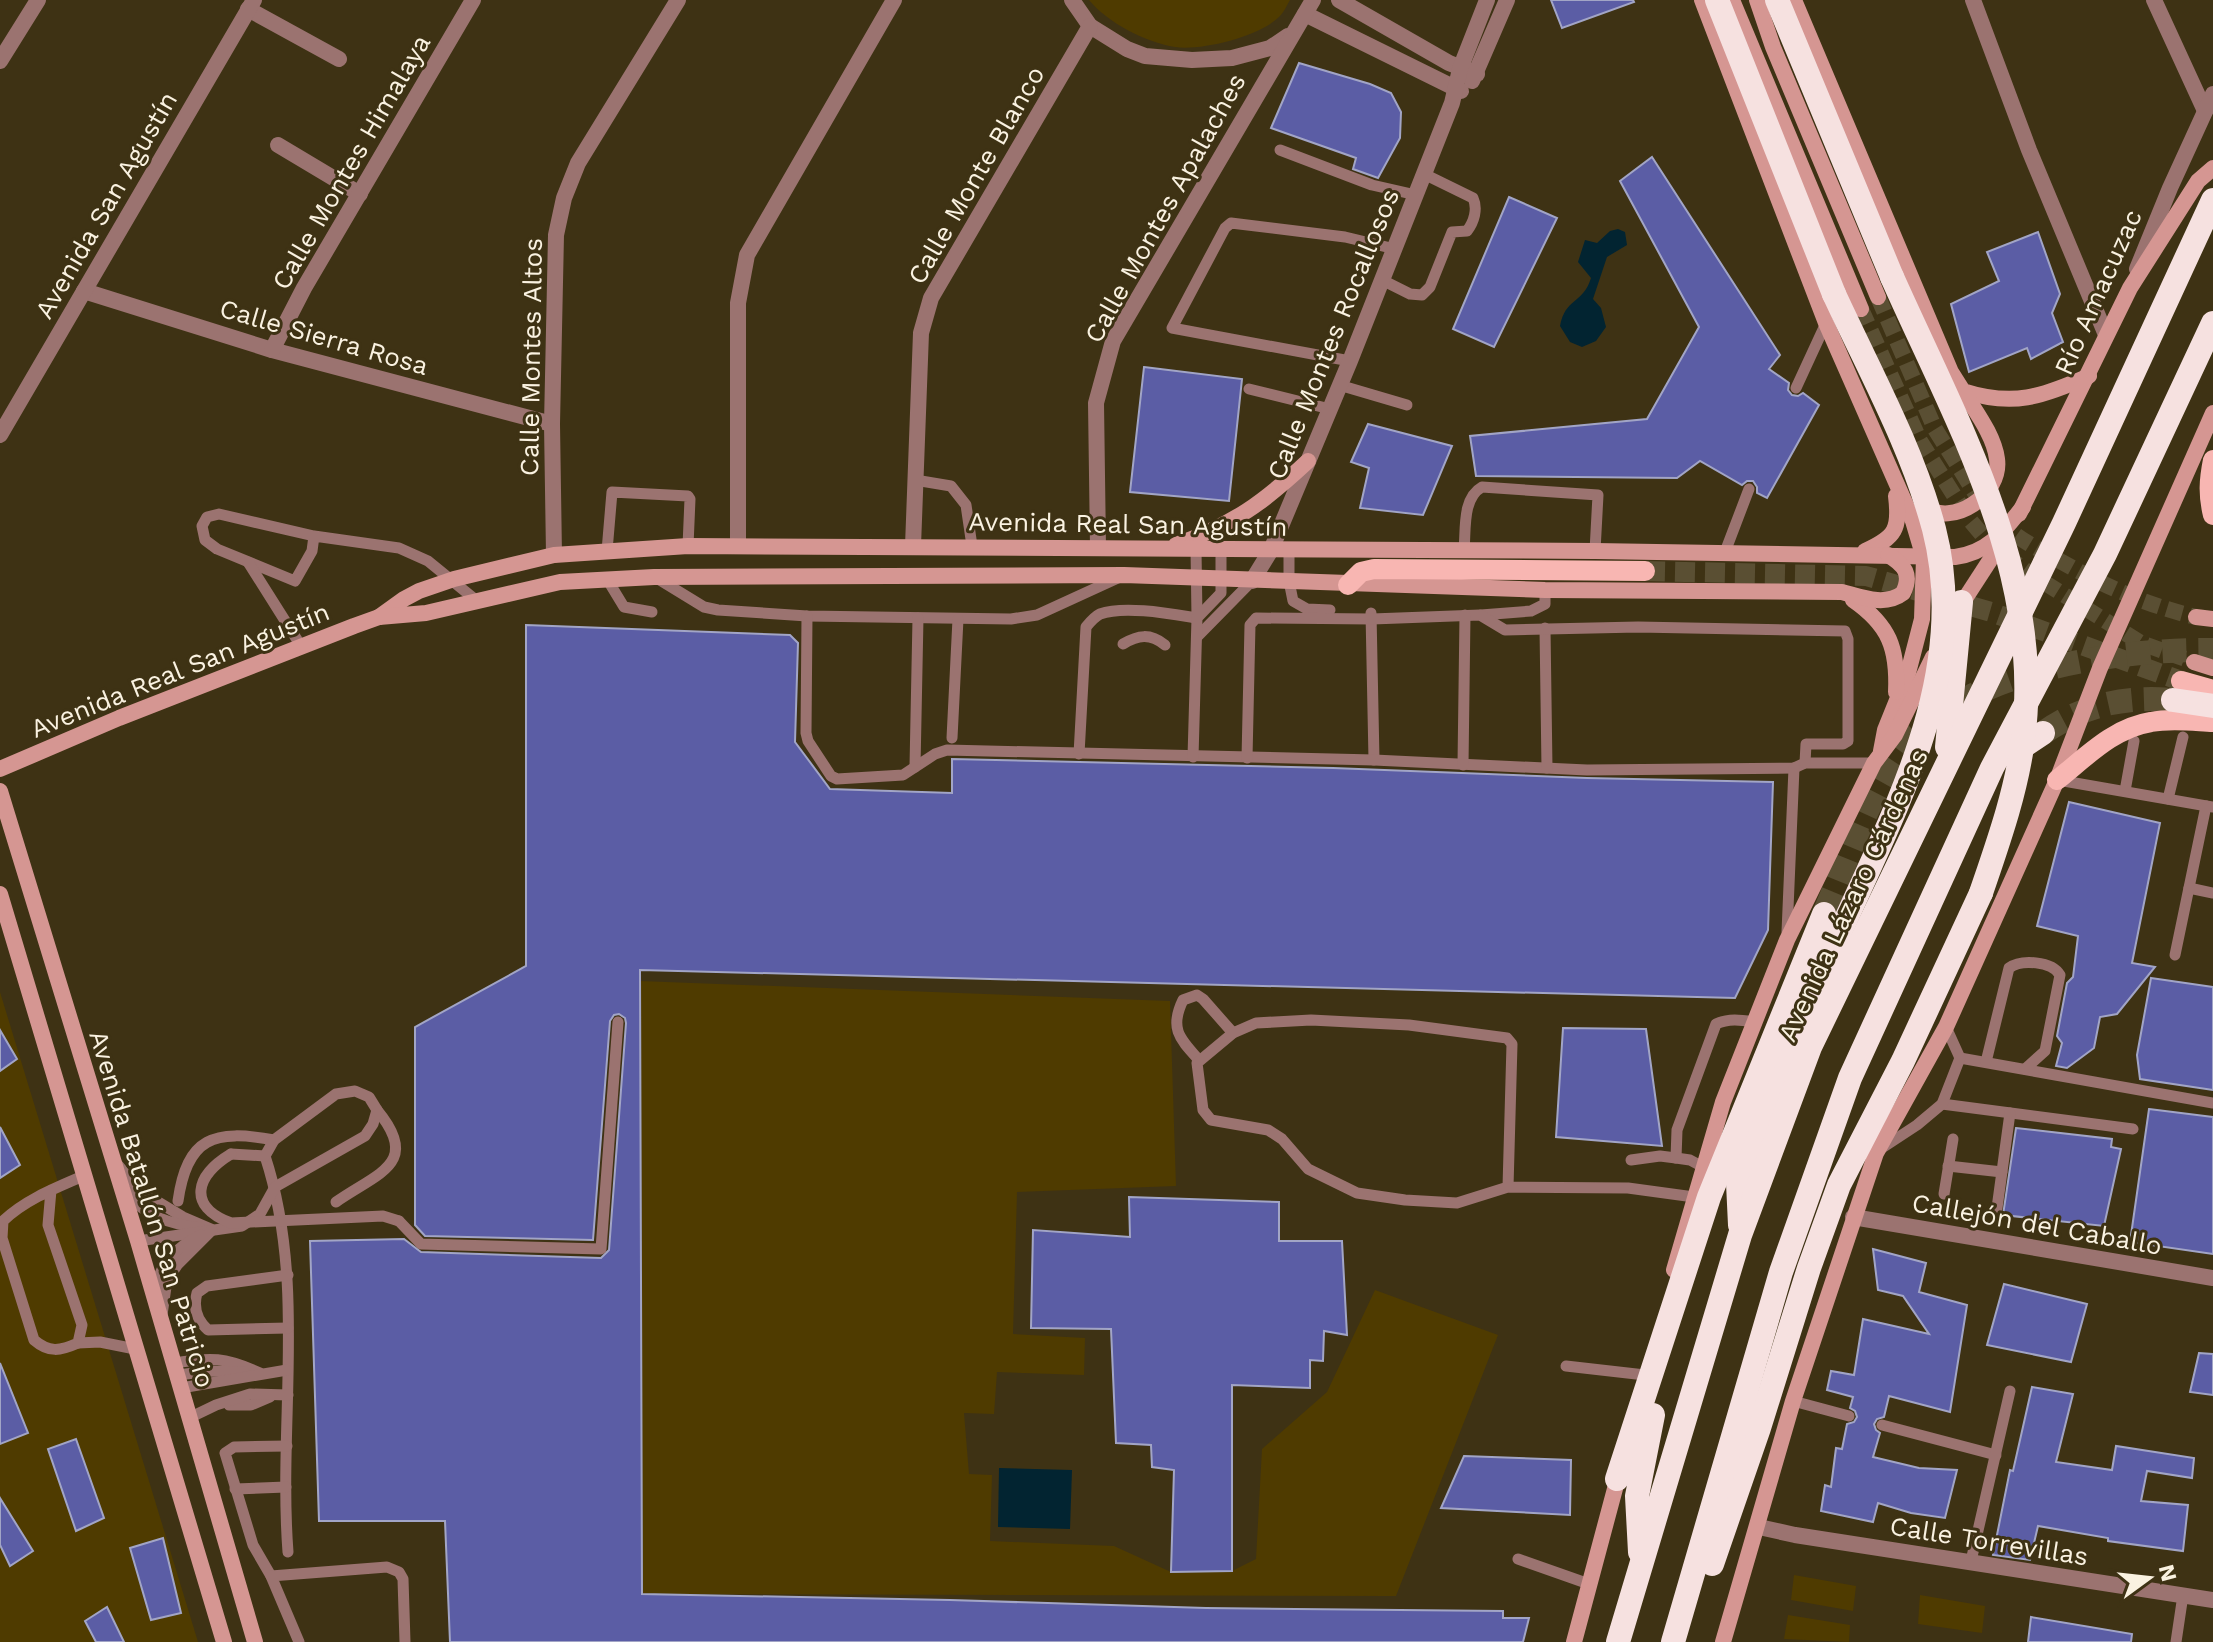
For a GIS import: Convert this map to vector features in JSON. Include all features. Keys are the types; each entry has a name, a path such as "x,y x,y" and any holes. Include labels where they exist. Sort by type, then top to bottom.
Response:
{"highway":[{"path":"1717,0 1834,294 1921,487 1939,552 1944,602 1936,692 1921,743 1790,1043 1747,1152 1738,1183 1740,1235"},
{"path":"1685,1642 1839,1185 1903,1061 1981,893 2001,834 2023,740 2026,695 2019,597 2010,559 1988,496 1892,277 1777,0"},
{"name":"Avenida Lázaro Cárdenas","path":"1618,1642 1740,1235 1810,1047 2064,523 2213,200"},
{"path":"1673,1642 1781,1272 1845,1093 1992,768 2105,554 2213,323"},
{"path":"1945,765 1961,602"},
{"path":"2177,690 2213,706"},
{"path":"1992,768 2043,733"},
{"path":"1617,1479 1709,1197 1824,914"},
{"path":"1877,1151 1903,1061"},
{"path":"1641,1564 1637,1496 1680,1292"}],"main road":[{"path":"1702,0 1826,323 1913,521 1924,558 1922,619 1908,673 1877,758"},
{"path":"1732,0 1861,309"},
{"path":"1757,0 1773,47 1878,297"},
{"path":"1794,0 1951,372 1996,451 1997,469 1990,487 1974,505 1961,510 1927,510 1894,482"},
{"path":"2130,288 2198,181 2213,168"},
{"name":"Río Amacuzac","path":"2023,507 2130,288"},
{"path":"1963,391 2002,401 2026,399 2054,392 2089,376"},
{"path":"1723,1642 1759,1527 1793,1401 1877,1151 1946,1027 2057,780 2100,668 2213,413"},
{"path":"2213,460 2209,500 2213,515"},
{"path":"1168,548 1225,526 1256,507 1308,461"},
{"path":"1859,554 1882,544 1895,531 1898,513 1894,482"},
{"name":"Avenida Real San Agustín","path":"0,769 119,718 379,617 404,599 454,579 554,555 688,546 972,546 1725,552 1924,558 1969,555 1984,549 2004,532 2023,507"},
{"name":"Avenida Lázaro Cárdenas","path":"1574,1642 1703,1167 1723,1102 1787,940 1877,758 1895,735 1961,602 1988,566 2023,507"},
{"name":"Avenida Real San Agustín","path":"379,617 410,616 560,582 654,577 1124,575 1545,590 1842,592 1871,600 1889,600 1900,596 1907,584 1907,572 1888,555"},
{"path":"1348,585 1361,572 1374,569 1645,571"},
{"path":"1842,592 1866,609 1885,629 1896,662 1895,708"},
{"path":"2194,662 2213,668"},
{"path":"2177,690 2213,690"},
{"path":"2057,780 2111,737 2132,726 2168,720 2213,722"},
{"name":"Avenida Batallón San Patricio","path":"0,791 114,1160 255,1642"},
{"path":"0,894 224,1642"}],"street":[{"path":"0,61 38,0"},
{"name":"Calle Montes Himalaya","path":"272,350 473,0"},
{"name":"Calle Montes Altos","path":"554,555 552,424 556,235 564,198 578,163 678,0"},
{"path":"738,546 738,303 747,255 894,0"},
{"path":"1072,0 1090,26 1127,49 1145,56 1179,60 1232,58 1270,48 1292,34"},
{"path":"1339,0 1460,69 1477,74"},
{"name":"Calle Montes Rocallosos","path":"1252,581 1271,550 1350,361 1457,94 1460,69 1487,0"},
{"name":"Calle Montes Rocallosos","path":"1457,94 1477,74 1507,0"},
{"path":"1973,0 2029,150 2106,335"},
{"path":"2154,0 2205,111"},
{"path":"251,4 339,59"},
{"name":"Avenida San Agustín","path":"0,435 251,4"},
{"path":"1309,7 1457,94"},
{"name":"Calle Montes Apalaches","path":"1098,547 1096,403 1113,341 1309,7"},
{"name":"Calle Monte Blanco","path":"913,546 921,333 931,298 1090,26"},
{"name":"Río Amacuzac","path":"2130,288 2170,188 2213,94"},
{"path":"278,145 360,194"},
{"name":"Calle Sierra Rosa","path":"84,291 272,350 552,424"},
{"name":"Callejón del Caballo","path":"1853,1217 2213,1278"},
{"name":"Calle Torrevillas","path":"1759,1527 2213,1600"}],"lane":[{"path":"1280,150 1372,185 1416,195"},
{"path":"1382,280 1410,294 1422,295 1430,287 1452,232 1467,231 1469,228 1476,209 1473,198 1424,174"},
{"path":"1350,361 1172,328 1225,228 1231,223 1345,237 1395,249"},
{"path":"1796,388 1826,323"},
{"path":"1339,385 1407,405"},
{"path":"1249,389 1330,409"},
{"path":"915,480 951,486 966,505 972,546"},
{"path":"1464,550 1467,509 1476,491 1482,487 1597,494 1595,551"},
{"path":"1725,552 1749,489"},
{"path":"607,551 612,492 689,497 688,546"},
{"path":"314,536 312,551 295,581 217,549 205,540 202,526 207,517 219,514 314,536 399,548 421,556 454,579 477,601"},
{"path":"1193,757 1198,579 1196,549"},
{"path":"1289,549 1292,598 1301,607 1370,612 1374,760"},
{"path":"1197,618 1221,593 1221,550"},
{"path":"248,561 301,646"},
{"path":"654,577 704,607 807,616 995,620 1037,615 1124,575"},
{"path":"607,579 624,607 652,612"},
{"path":"1197,637 1252,581"},
{"path":"1247,758 1252,620 1263,616 1372,619 1537,610 1545,604 1545,590"},
{"path":"1079,754 1086,627 1091,620 1101,614 1124,611 1197,618"},
{"path":"1463,765 1465,615"},
{"path":"1480,615 1505,630 1638,627 1845,631 1848,639 1848,741 1843,744 1806,744 1800,766 1787,940"},
{"path":"807,616 806,733 831,776 837,779 903,775 935,754 947,750 1374,760 1547,768 1800,766 1877,758"},
{"path":"915,767 918,618"},
{"path":"952,738 958,619"},
{"path":"1545,628 1547,768"},
{"path":"1123,644 1133,638 1148,636 1165,645"},
{"path":"2168,799 2183,737"},
{"path":"2125,791 2134,741"},
{"path":"2057,780 2209,806 2175,955"},
{"path":"2189,888 2213,893"},
{"path":"1986,1062 2009,968 2021,963 2050,966 2056,968 2060,975 2045,1051 2025,1069"},
{"path":"1199,1060 1178,1036 1176,1020 1183,1000 1197,995 1233,1033"},
{"path":"1676,1158 1677,1130 1716,1024 1738,1019 1755,1022"},
{"path":"1508,1187 1511,1042 1505,1038 1462,1030 1311,1020 1256,1023 1233,1033 1199,1060 1197,1066 1203,1110 1211,1120 1268,1130 1282,1139 1308,1169 1357,1193 1457,1203 1508,1187 1628,1188 1694,1197"},
{"path":"265,1156 231,1154 214,1164 203,1178 200,1194 205,1208 215,1217 231,1223 383,1216 399,1221 421,1244 601,1249 618,1022"},
{"path":"1877,1151 1942,1104 1960,1058 1946,1027"},
{"path":"1960,1058 2213,1103"},
{"path":"288,1552 288,1275 275,1187 265,1156 274,1140 336,1094 355,1091 369,1097 391,1127 398,1148 392,1165 336,1202"},
{"path":"1942,1104 2133,1129"},
{"path":"138,1241 242,1226 260,1214 275,1187 365,1136 377,1110"},
{"path":"1997,1208 2010,1113"},
{"path":"178,1201 188,1162 196,1150 210,1141 226,1135 274,1140"},
{"path":"1944,1194 1953,1139"},
{"path":"1631,1160 1660,1156 1690,1160 1703,1167"},
{"path":"114,1160 140,1191 183,1217 212,1229"},
{"path":"1948,1166 2002,1172"},
{"path":"83,1176 14,1210 3,1221 2,1238 34,1340 44,1348 60,1351 78,1343 100,1342 135,1349"},
{"path":"120,1181 138,1208 147,1213 177,1225 212,1229"},
{"path":"51,1190 48,1225 82,1325 78,1343"},
{"path":"159,1312 167,1280 212,1229"},
{"path":"288,1275 207,1286 197,1293 194,1303 200,1322 208,1330 288,1328"},
{"path":"178,1375 207,1359 231,1360 260,1373"},
{"path":"1566,1366 1645,1375"},
{"path":"178,1375 287,1370"},
{"path":"1971,1561 2010,1391"},
{"path":"189,1418 250,1394 288,1395"},
{"path":"1793,1401 1849,1416"},
{"path":"1882,1425 1996,1455"},
{"path":"287,1446 229,1448 225,1453 253,1545 271,1576 299,1642"},
{"path":"235,1489 286,1487"},
{"path":"1518,1559 1589,1584"},
{"path":"271,1576 368,1567 394,1569 403,1579 405,1642"},
{"path":"2176,1642 2183,1595"}],"shaded area":[{"path":"1089,0 1290,0 1280,16 1246,36 1186,48 1140,36 1117,24"},
{"path":"640,981 1170,1001 1176,1186 1017,1192 1013,1334 1085,1338 1084,1375 997,1372 994,1414 964,1413 969,1474 992,1475 990,1541 1114,1546 1171,1572 1232,1571 1256,1559 1262,1449 1327,1392 1375,1290 1498,1335 1396,1596 642,1594"},
{"path":"0,992 198,1642 0,1642"},
{"path":"1794,1575 1856,1586 1853,1611 1791,1600"},
{"path":"1920,1595 1985,1606 1982,1633 1918,1624"},
{"path":"1788,1615 1850,1625 1849,1642 1784,1639"}],"water":[{"path":"1618,229 1625,232 1627,245 1607,257 1593,299 1601,308 1606,327 1596,341 1582,347 1570,342 1560,326 1566,310 1583,293 1591,278 1578,262 1585,240 1597,243 1610,231"},
{"path":"999,1468 1072,1470 1070,1529 998,1527"}],"building":[{"path":"1551,0 1633,0 1634,2 1562,28"},
{"path":"1299,63 1391,93 1401,112 1400,138 1378,178 1353,169 1356,158 1271,128"},
{"path":"1652,157 1780,355 1769,369 1789,383 1788,390 1792,395 1803,393 1819,405 1767,498 1757,493 1753,481 1742,485 1700,461 1677,478 1476,476 1470,436 1647,419 1699,327 1620,181"},
{"path":"1509,197 1557,218 1494,347 1453,329"},
{"path":"2038,232 2060,294 2052,313 2063,342 2031,359 2027,348 1969,372 1951,304 1999,281 1987,252"},
{"path":"1144,367 1242,379 1229,501 1130,492"},
{"path":"1368,424 1452,446 1423,515 1360,508 1369,468 1351,462"},
{"path":"526,625 790,635 798,643 795,742 830,789 952,793 952,759 1773,782 1768,930 1735,998 640,970 642,1594 1206,1608 1503,1611 1503,1618 1529,1618 1523,1642 450,1642 445,1521 319,1521 310,1241 404,1239 421,1252 601,1258 609,1250 626,1023 619,1014 610,1021 593,1240 425,1236 415,1225 415,1027 526,966"},
{"path":"2069,802 2160,823 2132,963 2155,967 2117,1014 2100,1017 2094,1048 2067,1068 2056,1066 2062,1043 2057,1036 2067,983 2073,977 2078,936 2037,926"},
{"path":"2151,978 2213,987 2213,1090 2140,1079 2137,1055"},
{"path":"1563,1028 1646,1029 1662,1146 1556,1137"},
{"path":"0,1030 17,1059 0,1071"},
{"path":"2149,1109 2213,1117 2213,1254 2130,1242"},
{"path":"0,1127 20,1165 0,1178"},
{"path":"2016,1128 2112,1139 2111,1147 2121,1149 2104,1226 2003,1215"},
{"path":"1129,1197 1279,1202 1279,1241 1342,1241 1347,1335 1324,1331 1323,1361 1310,1360 1310,1388 1232,1385 1232,1571 1171,1572 1174,1470 1152,1467 1151,1445 1116,1443 1111,1329 1031,1328 1033,1230 1130,1237"},
{"path":"1873,1249 1926,1263 1919,1292 1967,1305 1950,1412 1889,1396 1884,1417 1874,1424 1880,1433 1873,1457 1919,1468 1957,1470 1945,1518 1911,1513 1878,1503 1873,1522 1821,1511 1825,1485 1831,1487 1836,1448 1842,1449 1847,1424 1857,1417 1850,1408 1853,1397 1827,1390 1831,1371 1854,1375 1863,1319 1929,1334 1903,1296 1878,1290"},
{"path":"2004,1284 2087,1304 2071,1362 1987,1345"},
{"path":"2199,1353 2213,1354 2213,1395 2190,1392"},
{"path":"0,1363 28,1433 0,1444"},
{"path":"2032,1387 2073,1394 2056,1462 2112,1470 2116,1446 2194,1458 2192,1478 2147,1471 2141,1501 2188,1505 2183,1551 2108,1541 2108,1538 2038,1526 2030,1560 1993,1555 2010,1470 2013,1471"},
{"path":"76,1439 104,1518 76,1531 48,1449"},
{"path":"1464,1456 1571,1460 1570,1515 1441,1508"},
{"path":"0,1498 33,1551 10,1566 0,1545"},
{"path":"163,1538 181,1613 151,1620 130,1548"},
{"path":"107,1607 124,1642 96,1642 85,1621"},
{"path":"2031,1617 2132,1634 2131,1642 2028,1642"}],"tunnel":[{"path":"1878,297 1935,429 1982,504"},
{"path":"1861,309 1920,441 1969,519 1990,544 2029,573 2141,643 2194,662"},
{"path":"1998,520 2028,543 2094,579 2142,600 2196,617"},
{"path":"1645,571 1866,576 1991,612 2181,681"},
{"path":"1824,914 1859,829 1890,767 1930,722 1964,700 2003,682 2046,669 2133,654 2213,650"},
{"path":"2043,733 2073,715 2105,704 2173,700"}]}
